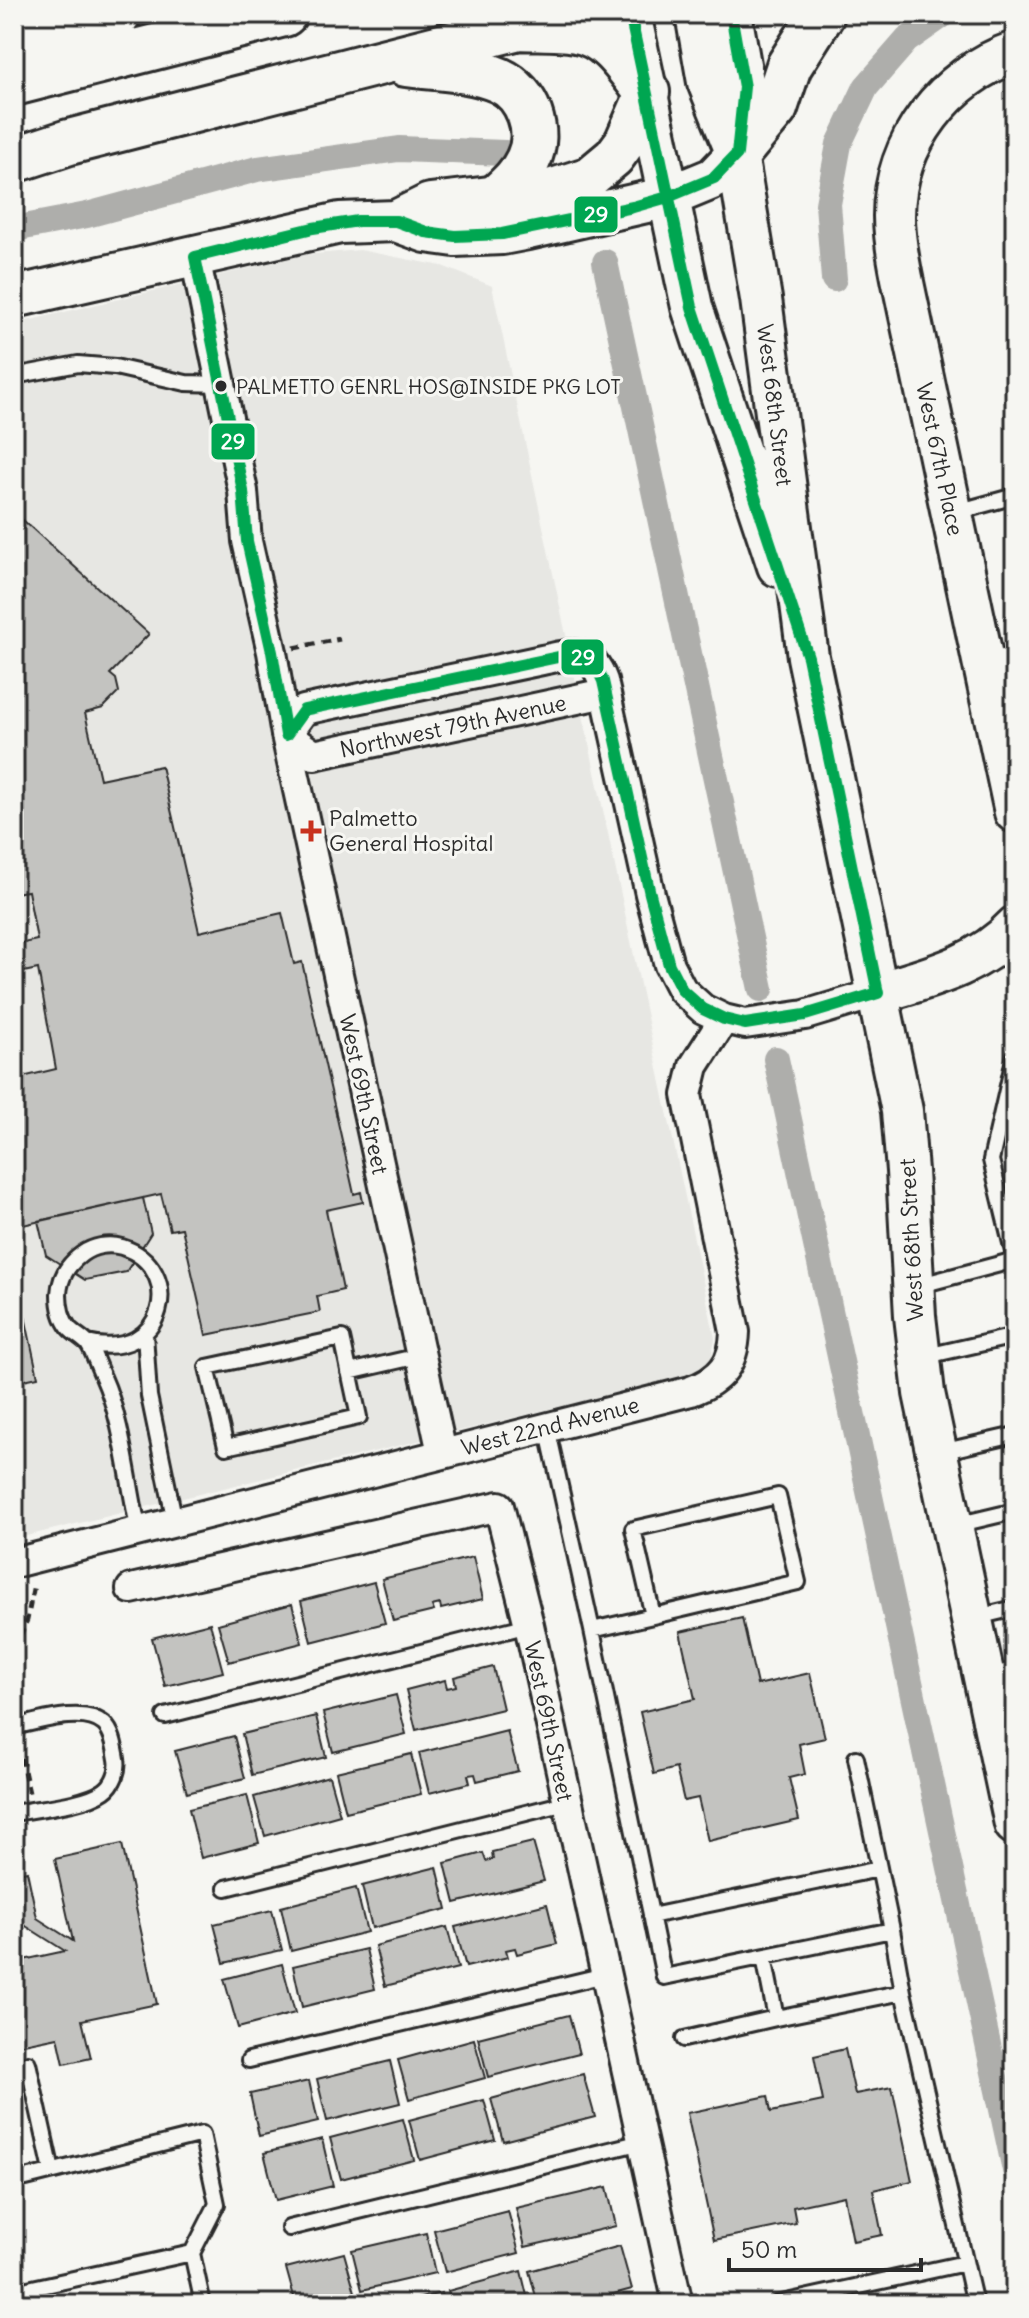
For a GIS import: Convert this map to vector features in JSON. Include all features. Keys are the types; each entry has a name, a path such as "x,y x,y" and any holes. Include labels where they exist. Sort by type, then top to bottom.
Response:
{"highway":[{"path":"14,41 118,14"},
{"path":"14,83 284,14"},
{"path":"737,154 775,108 789,66 822,14"},
{"path":"14,160 69,142 529,21 593,36 617,54 647,92"},
{"path":"384,61 476,73 502,81 518,94 533,124 532,151 520,174 496,198"}],"main road":[{"name":"West 68th Street","path":"630,14 692,307 808,657"},
{"name":"West 68th Street","path":"696,14 708,82 737,154 761,299 808,657 904,1133 920,1358 971,1618 1000,1680 1015,1824"},
{"name":"West 68th Street","path":"731,14 744,87 737,154"},
{"name":"West 67th Place","path":"1015,52 968,76 932,111 915,136 903,162 894,225 902,278 952,513 999,658 1015,812"},
{"path":"396,221 430,204 550,190 590,177 614,157 625,142 647,92"},
{"path":"14,297 340,223 396,221 426,232 472,237 528,229 668,197 714,178 737,154"},
{"path":"878,993 947,971 1006,943"}],"street":[{"name":"West 69th Street","path":"195,257 243,491 247,541 272,652 286,735 442,1453"},
{"name":"Northwest 79th Avenue","path":"605,693 314,755 286,735 304,710 578,653 594,661 603,681 650,894 669,965 688,997 724,1019 745,1024 798,1017 878,993"},
{"name":"West 22nd Avenue","path":"25,1561 703,1386 715,1379 731,1360 735,1349 733,1314 687,1095 694,1066 724,1019"},
{"name":"West 69th Street","path":"131,1589 499,1506 529,1625 678,2304"}],"lane":[{"path":"14,376 78,364 115,367 186,383 221,384"},
{"path":"952,513 1015,496"},
{"path":"913,1287 1015,1260 991,1160 1015,1055"},
{"path":"87,1343 107,1348 128,1344 145,1333 158,1313 161,1290 152,1268 135,1252 113,1245 90,1248 71,1262 59,1283 59,1307 69,1328 87,1343 109,1390 139,1531"},
{"path":"145,1333 149,1396 175,1522"},
{"path":"920,1358 1015,1336"},
{"path":"342,1338 349,1372 359,1417 226,1447 207,1367 342,1338"},
{"path":"349,1372 419,1356"},
{"path":"547,1427 664,1977 892,1930"},
{"path":"937,1453 1015,1435"},
{"path":"592,1630 653,1616 798,1582 778,1496 633,1529 653,1616"},
{"path":"952,1526 1015,1511"},
{"path":"971,1618 1015,1608"},
{"path":"165,1716 529,1625"},
{"path":"14,1727 61,1717 85,1716 104,1724 113,1741 118,1765 113,1781 105,1791 90,1798 14,1813"},
{"path":"856,1758 903,1992 975,2304"},
{"path":"226,1888 566,1803"},
{"path":"651,1916 879,1869"},
{"path":"764,1957 776,2018"},
{"path":"249,2060 605,1975"},
{"path":"684,2039 903,1992"},
{"path":"28,2063 52,2171"},
{"path":"14,2181 202,2134 217,2204 192,2253 203,2304"},
{"path":"289,2228 642,2142"},
{"path":"14,2292 192,2253"},
{"path":"777,2304 965,2263"}],"path":[{"path":"272,652 340,639"},
{"path":"14,1649 30,1609 25,1561"},
{"path":"14,1727 32,1810"}],"shaded area":[{"name":"Palmetto General Hospital","path":"360,250 442,266 492,286 715,1338 711,1359 698,1373 14,1539 14,324 304,255"}],"building":[{"path":"14,512 149,634 110,674 116,679 119,692 103,708 85,713 100,779 161,766 199,932 282,913 294,964 302,962 354,1194 361,1192 363,1202 326,1210 343,1290 317,1296 320,1312 206,1335 182,1228 170,1230 161,1194 14,1227 14,1079 56,1069 38,969 14,974 14,945 37,940 28,891 14,893"},
{"path":"143,1198 151,1233 126,1272 85,1280 46,1255 38,1221"},
{"path":"20,1293 38,1377 14,1382 14,1295"},
{"path":"1015,1345 1015,1386 1005,1347"},
{"path":"473,1557 483,1599 441,1609 440,1604 432,1606 434,1611 393,1621 382,1579"},
{"path":"374,1582 385,1623 311,1642 301,1601"},
{"path":"292,1604 302,1643 229,1662 218,1624"},
{"path":"742,1618 757,1685 810,1673 825,1738 799,1744 805,1774 789,1778 799,1820 708,1841 698,1798 684,1801 676,1768 654,1774 640,1712 695,1699 680,1632"},
{"path":"210,1623 223,1672 165,1686 152,1638"},
{"path":"493,1667 503,1709 416,1730 406,1690 445,1680 447,1688 456,1686 454,1677"},
{"path":"396,1695 406,1734 333,1752 323,1713"},
{"path":"316,1716 326,1757 252,1775 242,1734"},
{"path":"507,1731 518,1771 477,1781 475,1774 468,1775 470,1783 429,1793 419,1753"},
{"path":"234,1736 245,1778 187,1793 175,1751"},
{"path":"411,1754 421,1794 346,1812 336,1772"},
{"path":"329,1776 340,1815 265,1836 254,1797"},
{"path":"247,1795 259,1843 201,1858 189,1809"},
{"path":"533,1842 544,1881 455,1903 445,1863 483,1853 486,1861 493,1859 492,1852"},
{"path":"122,1844 157,2004 82,2020 91,2058 64,2064 58,2037 14,2046 14,1962 65,1951 21,1923 14,1925 14,1874 27,1871 37,1918 73,1941 55,1859"},
{"path":"437,1867 447,1909 372,1928 362,1886"},
{"path":"356,1888 367,1932 291,1951 281,1907"},
{"path":"547,1904 557,1944 517,1954 515,1948 506,1950 508,1957 466,1967 455,1927"},
{"path":"272,1910 282,1950 224,1963 214,1924"},
{"path":"447,1927 458,1968 385,1986 375,1946"},
{"path":"366,1949 375,1989 302,2007 293,1966"},
{"path":"282,1964 295,2013 238,2028 224,1979"},
{"path":"569,2015 579,2054 488,2077 478,2038"},
{"path":"474,2039 485,2078 409,2099 398,2060"},
{"path":"845,2049 855,2094 892,2087 912,2181 873,2190 882,2235 853,2241 844,2196 793,2207 796,2223 714,2240 687,2113 768,2096 771,2112 823,2101 814,2056"},
{"path":"390,2061 400,2103 327,2121 317,2079"},
{"path":"583,2074 595,2117 503,2141 491,2099"},
{"path":"309,2081 318,2122 259,2136 250,2094"},
{"path":"484,2100 495,2140 420,2160 409,2120"},
{"path":"403,2119 414,2160 341,2179 330,2138"},
{"path":"322,2139 333,2186 276,2200 264,2153"},
{"path":"607,2187 616,2226 525,2247 516,2208"},
{"path":"508,2211 519,2253 445,2272 434,2230"},
{"path":"426,2233 435,2273 362,2290 352,2250"},
{"path":"620,2246 632,2289 576,2304 538,2304 529,2271"},
{"path":"344,2253 355,2292 312,2304 296,2304 286,2268"},
{"path":"521,2271 529,2304 451,2304 448,2291"},
{"path":"441,2293 444,2304 396,2304"}],"waterway":[{"path":"834,279 828,204 839,144 866,87 907,40 944,14"},
{"path":"14,229 87,215 257,169 399,149 505,153"},
{"path":"605,262 761,989"},
{"path":"776,1059 1015,2170"}],"transit line":[{"name":"29","path":"286,735 304,710 563,656 586,657 603,681 650,894 669,965 682,990 703,1009 745,1024 805,1015 878,993 808,657 692,307 630,14"},
{"name":"29","path":"286,735 272,652 247,541 243,491 195,257 313,228 358,221 396,221 426,232 455,236 502,234 633,207 714,178 737,154 744,87 731,14"}],"place":[{"name":"PALMETTO GENRL HOS@INSIDE PKG LOT","path":"221,386"},
{"name":"Palmetto General Hospital","path":"311,831"}]}
